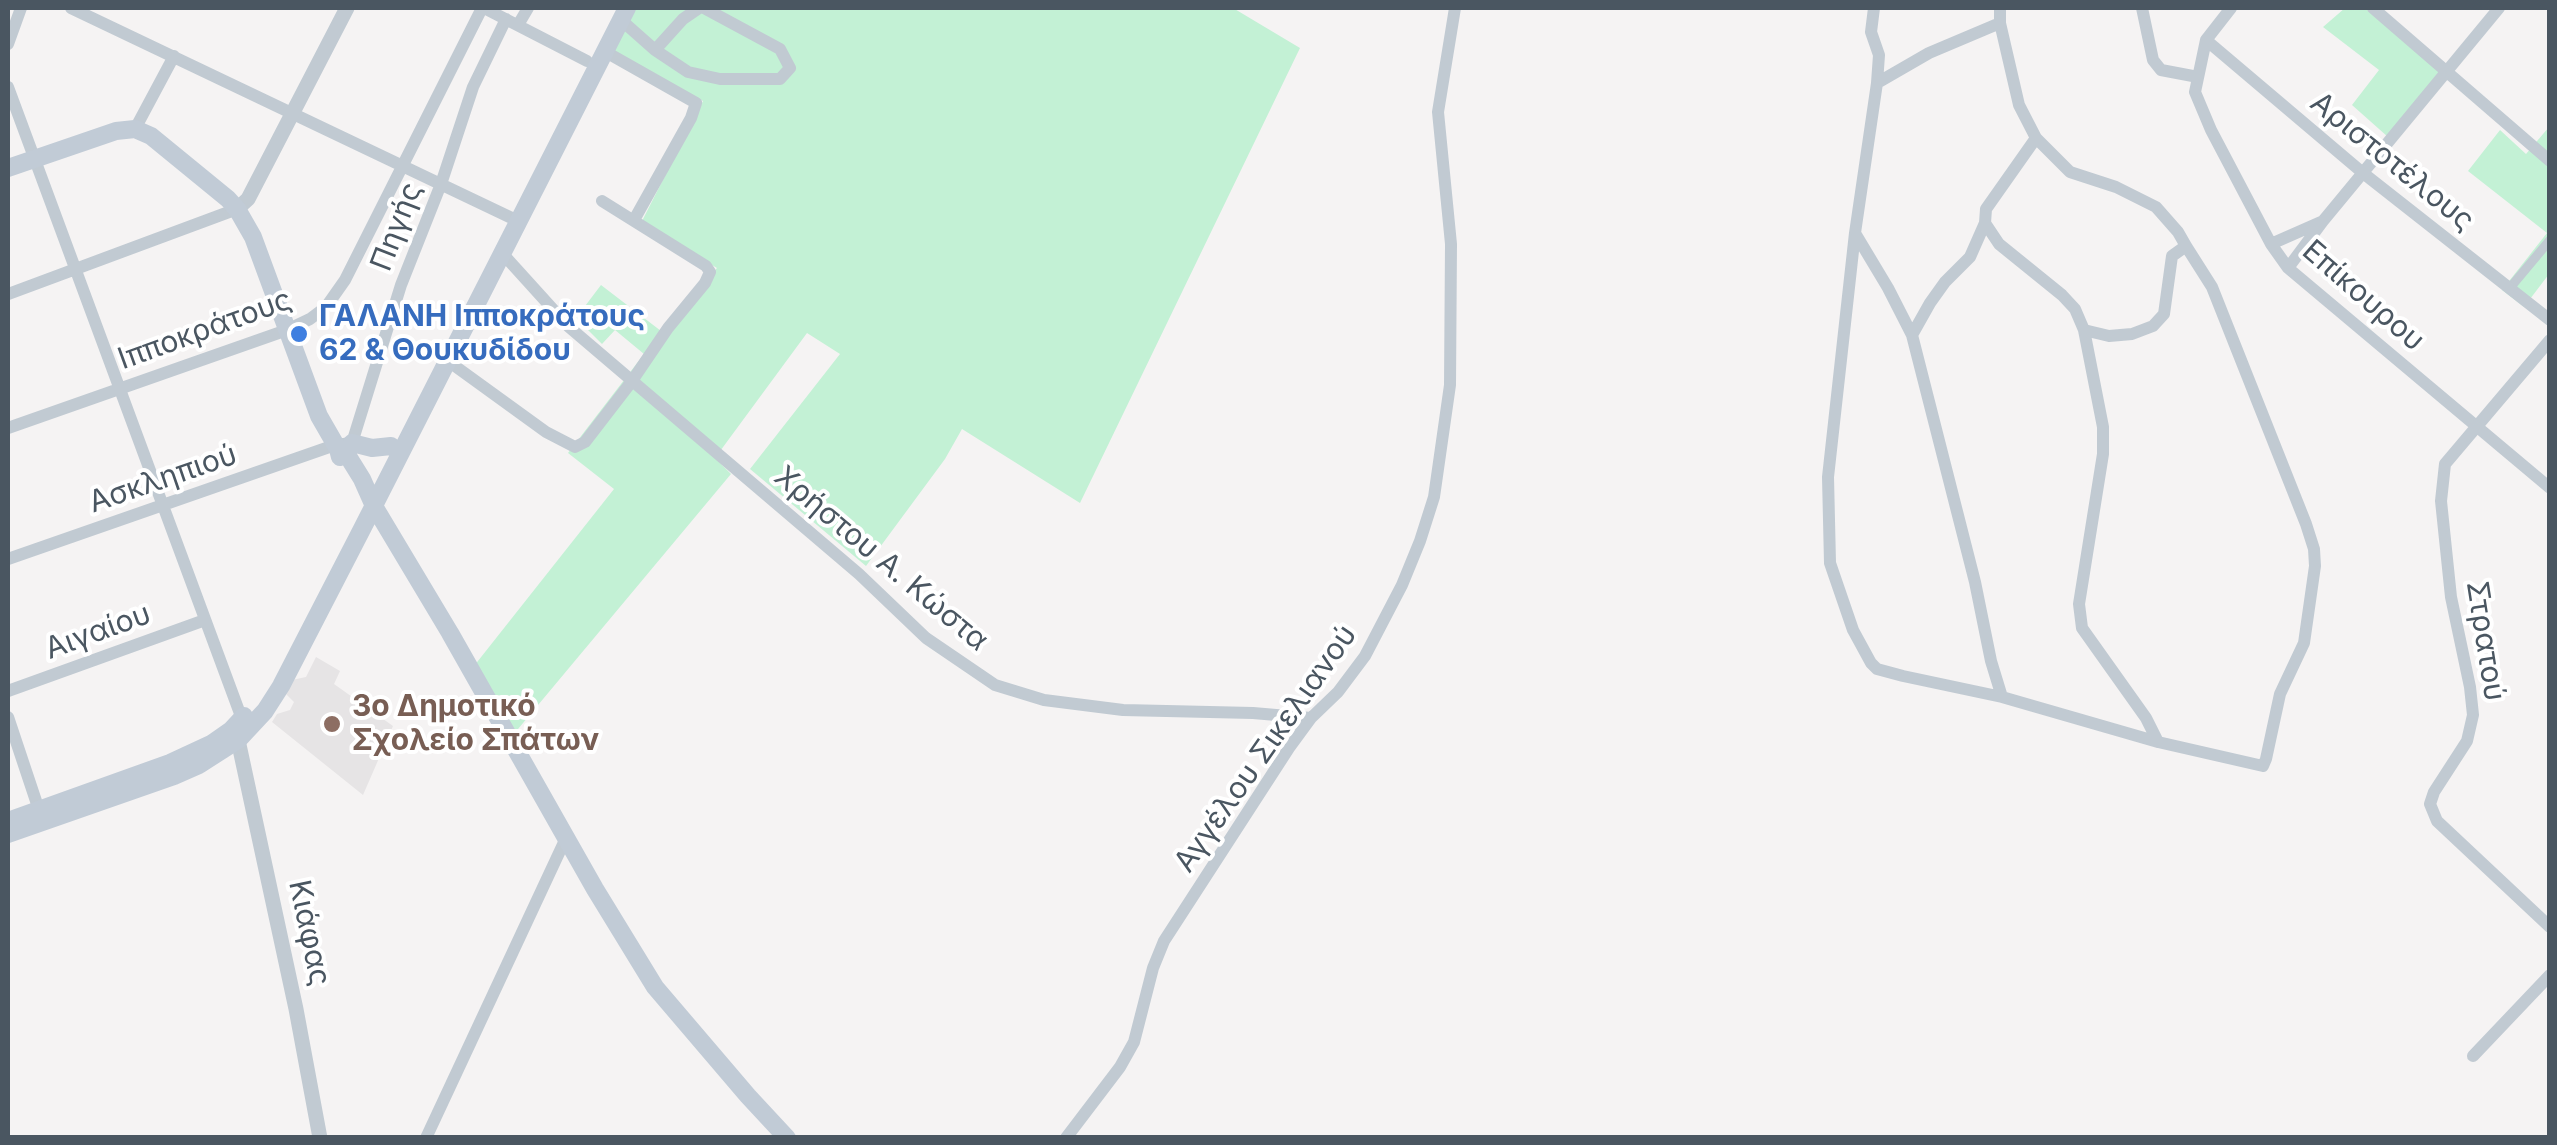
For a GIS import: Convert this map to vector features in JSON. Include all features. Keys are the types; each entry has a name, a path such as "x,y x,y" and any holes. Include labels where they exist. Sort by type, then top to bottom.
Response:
{"main road":[{"path":"8,834 199,765 238,740 265,711 281,686 391,446 604,52 620,12"},
{"path":"8,821 212,744 231,730 257,701 448,361 502,252 513,219 586,61 620,12"},
{"path":"8,168 135,128 151,136 237,208 252,237 319,416 342,446 368,499 448,629 566,838 656,987 788,1138"},
{"path":"342,446 391,446"}],"street":[{"path":"8,44 21,8"},
{"path":"71,8 513,219"},
{"path":"8,294 237,208 248,199 347,8"},
{"path":"483,8 586,61"},
{"name":"Ιπποκράτους","path":"8,428 287,330 310,320 326,307 338,292 483,8"},
{"name":"Πηγής","path":"342,446 441,184 473,87 512,22 528,8"},
{"path":"620,12 656,50 688,72 720,79 780,79 790,68 780,50 702,8 683,19 656,50"},
{"name":"Αγγέλου Σικελιανού","path":"1066,1138 1120,1067 1134,1042 1153,968 1164,942 1311,718 1338,692 1371,645 1420,541 1434,498 1450,386 1451,244 1438,112 1455,8"},
{"path":"1874,8 1871,32 1880,55 1855,233 1828,478 1830,563 1853,630 1877,669 2002,697 2158,742 2262,766 2280,694 2304,644 2316,566 2301,511 2212,287 2178,232 2156,208 2116,187 2070,172 2036,138 2019,105 2000,8"},
{"path":"2142,8 2153,60 2161,70 2198,77"},
{"path":"2206,40 2231,8"},
{"path":"2373,8 2550,160"},
{"path":"2288,268 2499,8"},
{"path":"1877,82 1929,53 2000,23"},
{"name":"Επίκουρου","path":"2206,40 2195,92 2271,244 2288,268 2550,488"},
{"name":"Αριστοτέλους","path":"2206,40 2363,174 2550,320"},
{"path":"604,52 696,103 634,220"},
{"path":"135,128 174,56"},
{"path":"8,88 242,718"},
{"path":"1912,335 1945,282 1970,256 1985,224 1986,209 2036,138"},
{"path":"448,361 546,432 571,446 579,446 632,382 710,272 602,201"},
{"path":"2271,244 2323,222"},
{"path":"1985,224 1999,244 2062,295 2075,309 2084,330 2103,427 2103,454 2079,604 2082,628 2146,718 2158,742"},
{"path":"1855,233 1912,335 2002,697"},
{"path":"2510,289 2550,240"},
{"path":"2084,330 2108,336 2132,334 2153,326 2164,314 2172,256 2186,246"},
{"name":"Χρήστου Α. Κώστα","path":"502,252 570,327 632,382 846,563 926,638 994,685 1044,700 1123,710 1311,718"},
{"name":"Στρατού","path":"2550,340 2445,464 2441,501 2451,597 2473,716 2467,741 2430,804 2437,821 2550,927"},
{"name":"Ασκληπιού","path":"8,559 342,446"},
{"name":"Αιγαίου","path":"8,692 206,620"},
{"path":"8,717 39,810"},
{"name":"Κιάφας","path":"238,740 320,1138"},
{"path":"426,1138 566,838"},
{"path":"2473,1056 2550,974"}],"shaded area":[{"name":"3ο Δημοτικό Σχολείο Σπάτων","path":"316,657 340,671 334,684 393,726 363,795 272,722 277,714 290,710 294,702 284,692 292,680 306,677"}],"green space":[{"path":"636,8 1233,8 1300,48 1080,503 962,429 945,459 866,566 750,469 840,354 807,333 715,458 731,474 513,735 474,666 614,489 568,453 644,354 615,330 602,344 576,318 601,285 661,331 717,268 641,223 703,101 613,52"},
{"path":"2345,8 2365,8 2445,77 2388,137 2352,105 2379,70 2323,27"},
{"path":"2549,127 2549,274 2524,307 2502,290 2547,233 2468,171 2500,130 2526,154"}],"place":[{"name":"ΓΑΛΑΝΗ Ιπποκράτους 62 & Θουκυδίδου","path":"299,334"},
{"name":"3ο Δημοτικό Σχολείο Σπάτων","path":"332,724"}]}
